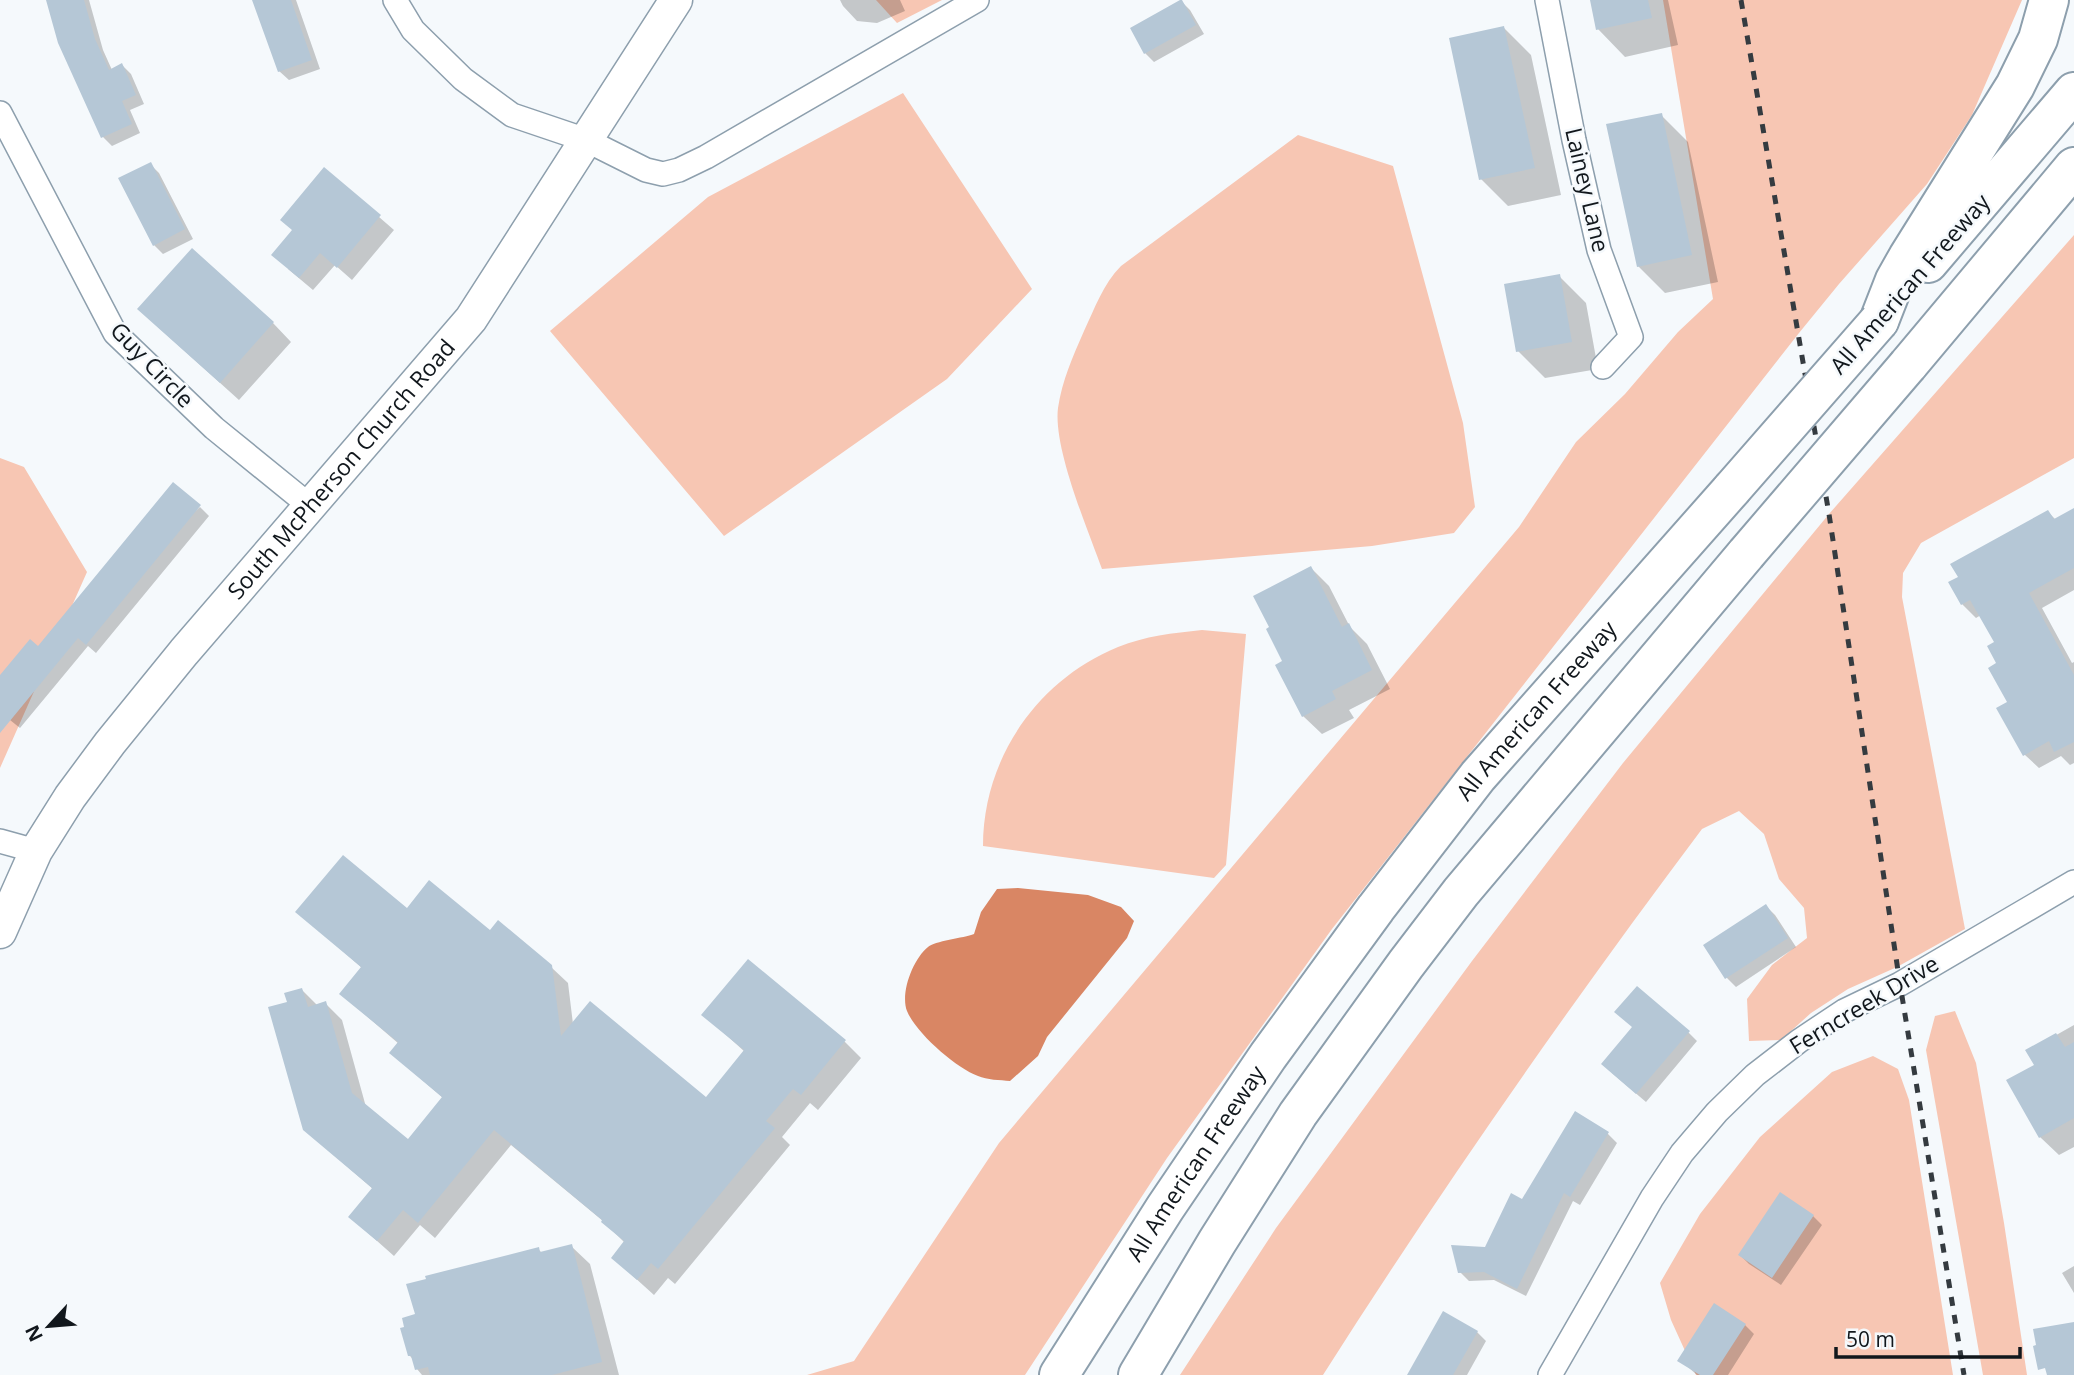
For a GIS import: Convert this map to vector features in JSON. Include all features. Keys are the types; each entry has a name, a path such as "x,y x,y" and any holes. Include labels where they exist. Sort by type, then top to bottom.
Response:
{"highway":[{"path":"1892,298 2015,86 2038,39 2049,0"},
{"name":"All American Freeway","path":"1059,1375 1165,1208 1231,1111 1376,908 1478,776 1732,489 1892,298 2074,92"},
{"path":"1138,1375 1217,1242 1298,1114 1461,892 2074,167"}],"main road":[{"name":"South McPherson Church Road","path":"0,932 36,851 70,797 110,743 471,319 676,0"}],"street":[{"path":"395,0 420,37 463,79 512,115 586,139 646,170 663,174 679,170 706,157 977,0"},
{"name":"Lainey Lane","path":"1547,0 1599,250 1631,337 1603,367"},
{"name":"Guy Circle","path":"0,113 115,333 214,428 310,506"},
{"path":"0,841 36,851"},
{"name":"Ferncreek Drive","path":"1550,1375 1652,1198 1682,1153 1717,1112 1755,1075 1799,1041 1844,1012 1900,984 2074,882"}],"shaded area":[{"path":"876,0 942,0 897,23"},
{"path":"1663,0 2022,0 1972,115 1927,184 1799,333 1332,929 1167,1158 1025,1375 807,1375 854,1361 999,1143 1519,527 1576,442 1625,394 1678,332 1713,299"},
{"path":"903,93 1032,289 947,379 724,536 550,331 708,197"},
{"path":"1298,135 1393,166 1463,423 1475,507 1454,533 1372,546 1102,569 1073,489 1058,425 1062,388 1084,331 1104,288 1121,266"},
{"path":"2074,235 2074,458 1921,543 1903,573 1902,597 1965,929 1897,967 1848,989 1811,1013 1781,1040 1749,1041 1747,999 1772,965 1807,938 1804,908 1779,879 1764,834 1739,811 1702,829 1507,1098 1323,1375 1180,1375 1276,1228 1472,961 1623,763 1829,514"},
{"path":"0,458 24,467 87,572 0,768"},
{"path":"1202,630 1246,634 1226,865 1214,878 983,846 985,814 1004,754 1020,726 1040,702 1063,680 1089,661 1118,647 1149,638"},
{"path":"1018,888 1088,895 1121,907 1134,921 1127,938 1047,1037 1038,1056 1010,1081 989,1079 959,1066 928,1039 907,1011 905,995 913,968 928,947 974,934 981,912 997,889"},
{"path":"1955,1011 1976,1063 2027,1375 1983,1375 1926,1050 1935,1016"},
{"path":"1873,1056 1898,1069 1909,1100 1953,1375 1696,1375 1671,1320 1660,1283 1700,1214 1760,1137 1832,1072"}],"building":[{"path":"46,0 84,0 95,39 109,70 122,63 136,95 122,101 132,124 101,138 58,43"},
{"path":"252,0 291,0 312,60 278,72"},
{"path":"1180,0 1196,25 1144,54 1130,28"},
{"path":"1590,0 1648,0 1652,18 1596,30"},
{"path":"1504,26 1535,168 1479,180 1449,38"},
{"path":"1662,113 1692,255 1637,267 1606,124"},
{"path":"151,162 185,229 153,246 118,178"},
{"path":"324,167 381,215 337,268 320,253 299,278 271,255 292,230 280,220"},
{"path":"192,248 274,322 220,383 137,309"},
{"path":"1560,274 1572,342 1516,352 1504,284"},
{"path":"173,482 201,505 86,645 78,638 0,733 0,675 30,639 38,646"},
{"path":"2074,508 2074,568 2029,593 2074,675 2074,742 2054,752 2049,741 2023,756 1996,708 2007,702 1988,668 1996,663 1987,646 1994,642 1970,600 1961,605 1948,582 1958,577 1950,564 2048,510 2054,519"},
{"path":"1311,566 1342,627 1349,623 1372,670 1332,691 1336,699 1302,717 1275,665 1282,661 1253,596"},
{"path":"343,855 407,908 429,880 490,930 498,920 552,965 561,1036 590,1001 706,1097 744,1050 701,1015 748,959 846,1040 801,1095 793,1089 766,1121 775,1128 658,1269 651,1263 637,1280 611,1258 624,1241 494,1130 418,1223 403,1210 377,1241 348,1217 372,1188 303,1130 268,1007 287,1002 284,993 302,988 308,1007 326,1001 352,1093 408,1139 442,1097 389,1053 398,1042 339,994 361,967 295,912"},
{"path":"1766,904 1788,938 1725,979 1703,945"},
{"path":"1637,986 1690,1031 1636,1094 1601,1064 1632,1027 1614,1012"},
{"path":"2056,1033 2065,1047 2074,1042 2074,1118 2039,1138 2006,1080 2034,1065 2025,1050"},
{"path":"1575,1111 1609,1132 1570,1197 1564,1193 1517,1289 1484,1272 1458,1273 1451,1245 1485,1247 1511,1193 1522,1199"},
{"path":"1780,1192 1814,1215 1772,1278 1738,1255"},
{"path":"572,1244 602,1362 552,1375 430,1375 428,1367 415,1370 400,1328 404,1327 402,1318 415,1314 406,1284 426,1279 425,1276 539,1247 540,1252"},
{"path":"1714,1303 1746,1324 1713,1375 1700,1375 1677,1361"},
{"path":"1443,1311 1478,1331 1453,1375 1407,1375"},
{"path":"2074,1322 2074,1375 2047,1375 2045,1368 2038,1370 2033,1329"}],"railway":[{"path":"1741,0 1829,514 1900,984 1964,1375"}]}
